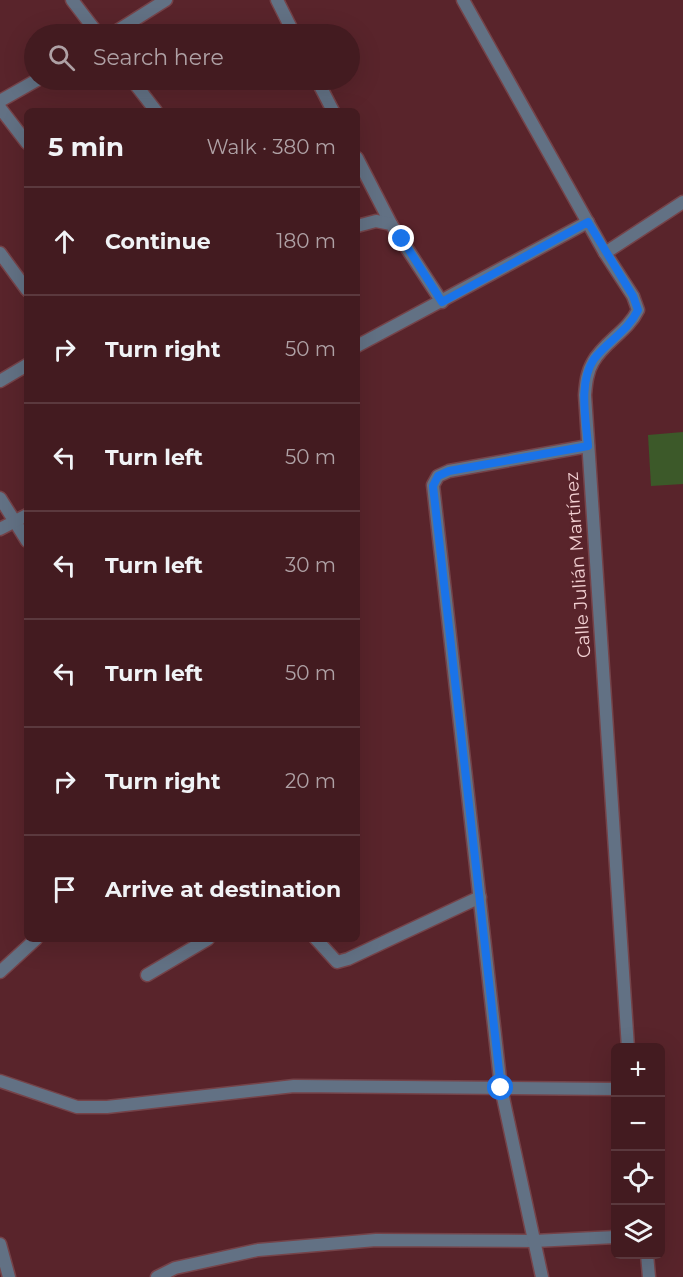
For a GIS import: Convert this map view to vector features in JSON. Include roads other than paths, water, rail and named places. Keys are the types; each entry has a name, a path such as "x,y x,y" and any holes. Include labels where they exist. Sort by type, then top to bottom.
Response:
{"street":[{"path":"72,0 90,24"},
{"path":"128,24 166,0"},
{"path":"277,0 289,24"},
{"name":"Calle Julián Martínez","path":"463,0 605,253 633,296 638,310 632,321 594,360 588,375 585,395 628,1043"},
{"path":"0,101 24,87"},
{"path":"140,90 154,108"},
{"path":"322,90 331,108"},
{"path":"0,108 24,139"},
{"path":"360,164 391,224 442,302"},
{"path":"605,253 683,202"},
{"path":"360,225 376,221 391,224"},
{"path":"360,343 442,302 588,222"},
{"path":"0,253 24,286"},
{"path":"0,381 24,367"},
{"path":"542,1277 501,1088 433,486 438,476 449,471 588,446"},
{"path":"0,498 24,536"},
{"path":"0,529 24,516"},
{"path":"319,942 337,962 348,959 480,897"},
{"path":"0,972 33,942"},
{"path":"147,975 203,942"},
{"path":"0,1081 77,1107 107,1107 294,1086 611,1089"},
{"path":"157,1277 175,1268 258,1250 376,1240 534,1241 611,1237"},
{"path":"0,1244 9,1277"},
{"path":"647,1259 649,1277"}]}
